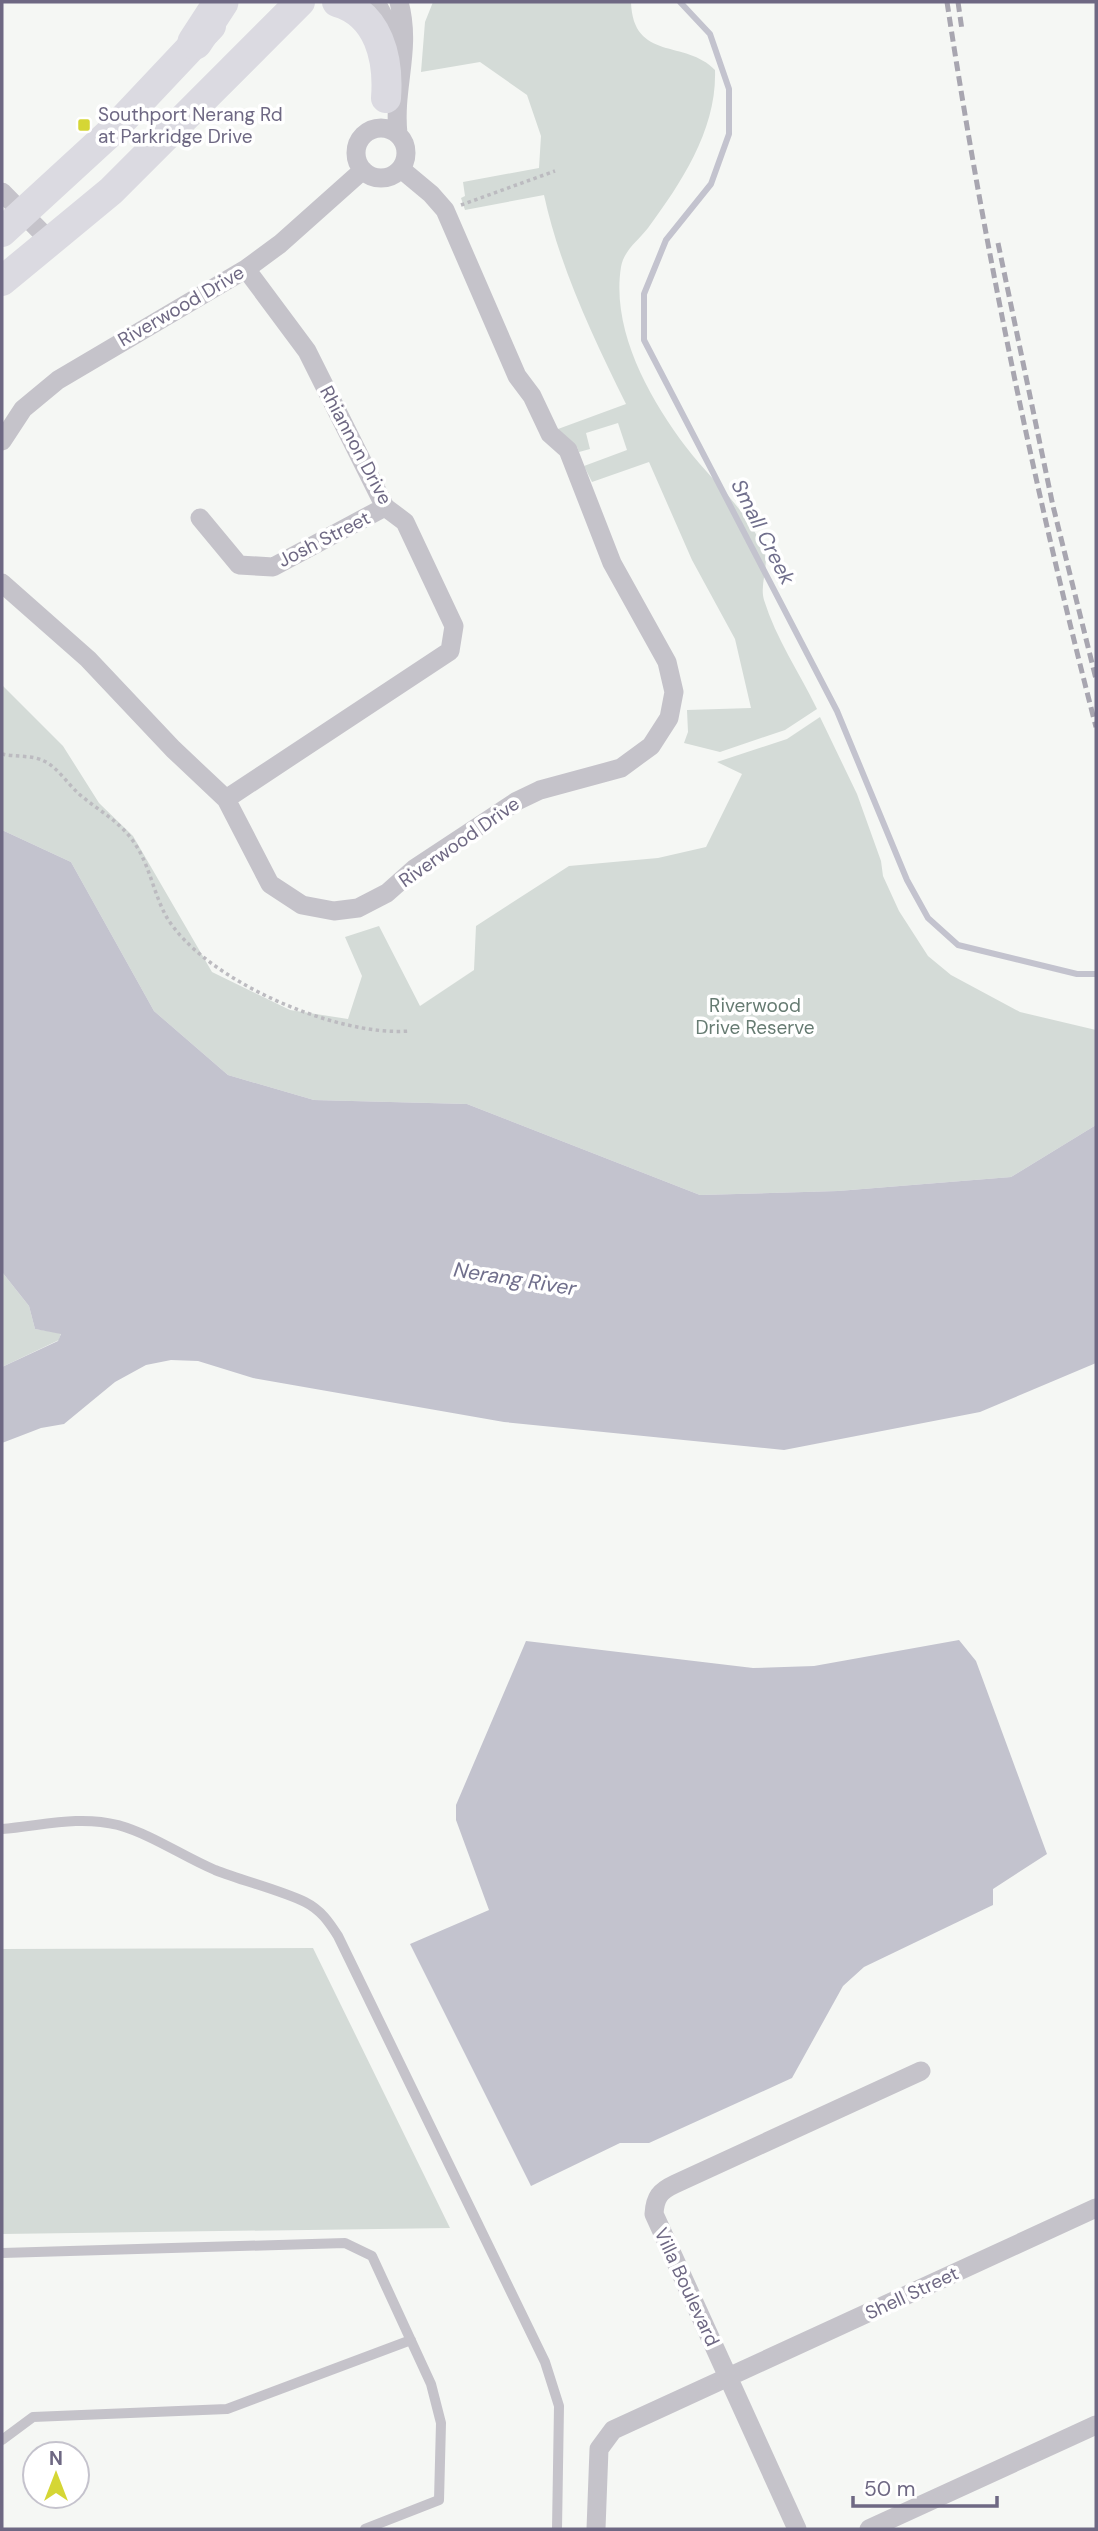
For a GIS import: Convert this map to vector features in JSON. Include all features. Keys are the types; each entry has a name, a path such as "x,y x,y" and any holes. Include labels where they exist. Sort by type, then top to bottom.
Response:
{"highway":[{"path":"195,42 221,2"}],"main road":[{"path":"13,223 111,131 236,2"},
{"path":"2,281 52,243 111,191 300,2"},
{"path":"337,2 361,13 374,30 387,71 386,98"}],"street":[{"path":"376,2 390,37 391,59 386,98 382,112 362,136 356,155 362,170 375,177 384,178 401,169 406,151 398,134 396,108 406,43 399,2"},
{"path":"362,136 380,128 398,134"},
{"name":"Riverwood Drive","path":"2,583 88,659 173,749 226,799 270,884 302,905 334,911 358,908 387,893 414,869 517,801 540,790 621,768 651,746 669,718 674,692 667,662 612,564 568,450 550,434 532,396 517,376 445,211 431,194 401,169"},
{"name":"Riverwood Drive","path":"2,441 23,409 58,380 246,269 280,244 362,170"},
{"path":"2,192 13,223 52,243"},
{"name":"Rhiannon Drive","path":"226,799 450,651 454,626 405,522 385,507 307,351 246,269"},
{"name":"Josh Street","path":"200,518 239,565 273,567 385,507"},
{"name":"Villa Boulevard","path":"797,2529 654,2214 655,2201 661,2191 921,2071"},
{"name":"Shell Street","path":"596,2529 599,2449 613,2430 1096,2208"},
{"path":"869,2529 1096,2425"}],"lane":[{"path":"2,1829 48,1821 117,1825 153,1838 211,1868 305,1902 324,1914 338,1936 545,2362 559,2406 557,2529"},
{"path":"2,2253 345,2244 372,2256 431,2384 441,2423 439,2500 365,2529"},
{"path":"2,2440 33,2417 227,2409 411,2340"}],"path":[{"path":"445,211 555,171"},
{"path":"2,754 43,760 81,795 117,820 138,848 167,917 193,945 234,980 283,1004 329,1019 390,1032 409,1031"}],"green space":[{"path":"433,2 631,2 634,21 641,34 651,42 703,61 715,70 714,92 704,134 673,192 628,251 621,267 619,291 627,339 659,407 686,447 747,520 763,548 766,561 764,600 781,642 817,709 785,730 720,752 684,743 688,732 687,710 751,708 735,639 692,560 649,462 592,482 584,466 627,450 618,423 586,433 590,449 579,452 558,429 626,404 568,276 544,195 465,210 461,198 465,196 463,182 539,168 541,136 527,95 480,62 421,72 425,22"},
{"name":"Riverwood Drive Reserve","path":"2,685 63,746 99,803 133,836 212,972 290,1010 348,1019 362,976 345,937 379,926 420,1006 474,970 476,926 569,866 658,858 706,847 742,774 717,762 787,739 820,717 857,794 881,861 883,876 899,911 928,956 951,975 1020,1012 1096,1030 1096,1125 1011,1177 838,1191 700,1195 467,1104 314,1100 228,1075 154,1011 71,862 2,830"},
{"path":"2,1272 29,1306 35,1329 61,1333 59,1340 2,1367"},
{"path":"313,1948 450,2228 2,2234 2,1949"}],"water":[{"name":"Nerang River","path":"2,830 71,862 154,1011 228,1075 314,1100 467,1104 700,1195 838,1191 1011,1177 1096,1125 1096,1363 980,1412 784,1450 504,1422 253,1378 198,1361 171,1360 146,1365 115,1382 64,1424 41,1428 2,1443 2,1367 58,1341 61,1334 35,1329 29,1306 2,1272"},
{"path":"959,1640 976,1661 1047,1854 993,1889 993,1905 864,1967 843,1986 792,2078 649,2143 620,2143 531,2186 410,1944 489,1910 456,1820 456,1805 526,1641 753,1668 814,1666"}],"waterway":[{"name":"Small Creek","path":"680,2 710,34 729,89 729,134 711,184 666,240 644,294 644,340 837,711 907,880 928,918 958,945 1077,974 1096,974"}],"railway":[{"path":"947,2 977,185 1012,366 1031,457 1096,727"},
{"path":"958,2 962,30"},
{"path":"998,243 1053,506 1096,679"}],"place":[{"name":"Southport Nerang Rd at Parkridge Drive","path":"84,125"}]}
